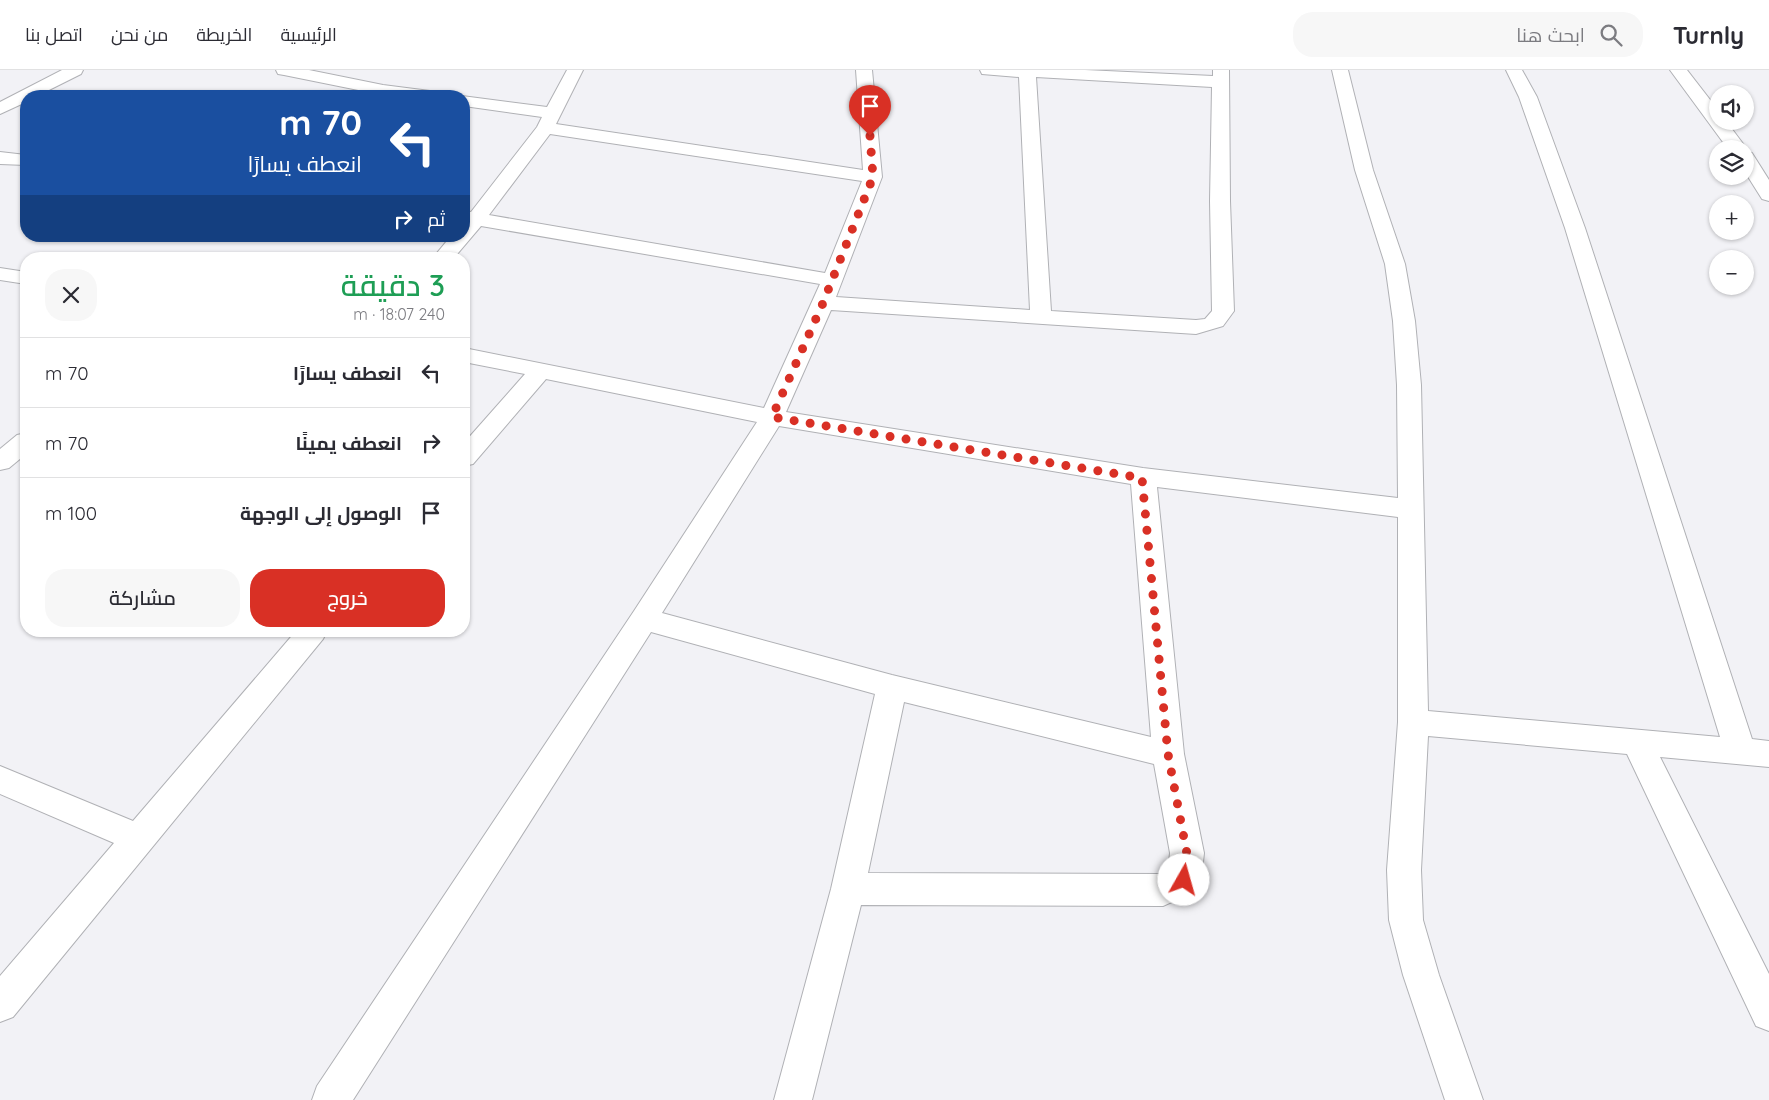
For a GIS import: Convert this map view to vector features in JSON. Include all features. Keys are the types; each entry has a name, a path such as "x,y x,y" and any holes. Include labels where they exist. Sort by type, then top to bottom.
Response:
{"street":[{"path":"36,90 75,70"},
{"path":"284,70 383,90"},
{"path":"575,70 549,121 471,218 827,291 1041,318 1196,327 1212,325 1219,321 1223,310 1220,201 1221,76 988,70"},
{"path":"331,1100 644,619 772,417 827,291 873,177 864,70"},
{"path":"1340,70 1364,170 1395,264 1401,302 1409,385 1413,722 1404,870 1406,920 1421,975 1464,1100"},
{"path":"1514,70 1528,97 1576,228 1740,751"},
{"path":"1678,70 1731,140"},
{"path":"1027,72 1041,318"},
{"path":"0,108 20,98"},
{"path":"470,102 549,121 873,177"},
{"path":"1754,157 1769,158"},
{"path":"0,158 20,160"},
{"path":"1754,172 1769,196"},
{"path":"448,252 457,242"},
{"path":"0,290 15,276"},
{"path":"470,356 772,417 1142,478 1410,509"},
{"path":"470,451 540,371"},
{"path":"0,462 20,446"},
{"path":"848,889 1162,890 1184,880 1187,854 1168,754 1142,478"},
{"path":"644,619 892,687 1168,754"},
{"path":"0,1004 308,637"},
{"path":"793,1100 848,889 892,687"},
{"path":"1413,722 1769,754"},
{"path":"1636,741 1769,1013"},
{"path":"0,780 138,838"}],"route":[{"path":"870,136 873,177 823,303 772,417 1142,478 1168,754 1187,854 1184,880"}]}
